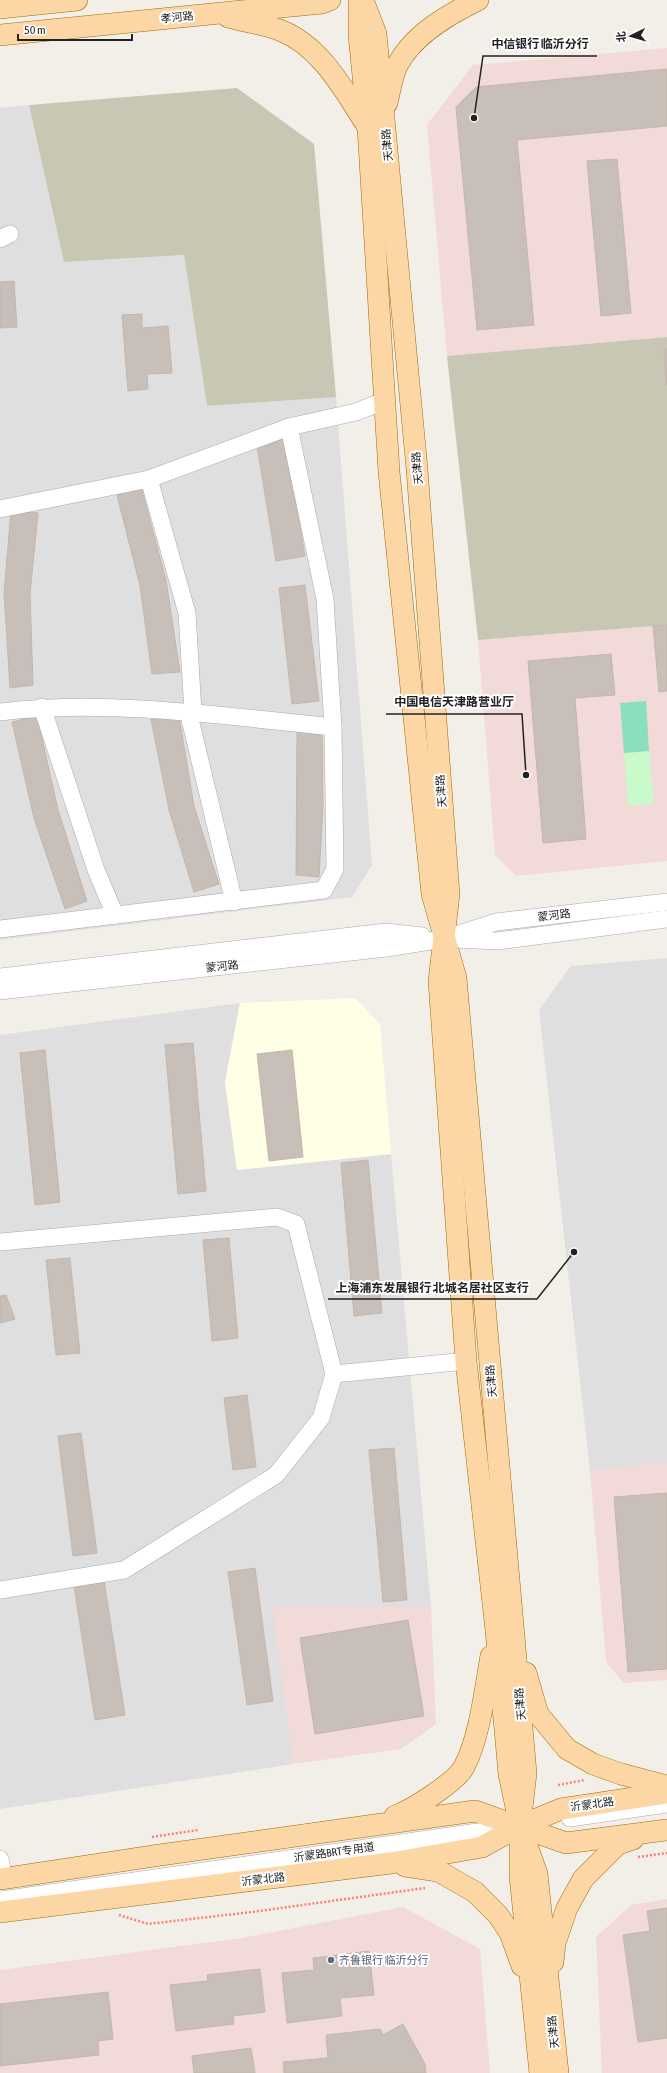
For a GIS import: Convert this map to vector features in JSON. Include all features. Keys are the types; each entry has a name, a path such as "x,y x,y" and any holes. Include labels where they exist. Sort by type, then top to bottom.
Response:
{"main road":[{"path":"0,8 77,0"},
{"name":"孝河路","path":"0,35 322,3 330,0"},
{"name":"天津路","path":"359,0 359,35 376,121 418,469 449,894 439,981 466,1361 504,1627"},
{"name":"天津路","path":"363,0 376,34 376,121 384,401 389,472 432,894 443,939 456,978 504,1627 509,1774 520,1826 537,1874 541,1995 540,2073"},
{"path":"212,13 282,31 314,51 344,90 376,121 398,64 414,43 450,14 478,0"},
{"path":"504,1627 538,1714 567,1749 593,1764 621,1774 667,1786"},
{"path":"366,1825 406,1812 435,1794 464,1768 478,1727 504,1627"},
{"name":"沂蒙北路","path":"0,1912 391,1863 482,1847 520,1826 561,1809 667,1793"},
{"path":"1,1872 475,1810 566,1843 659,1831"},
{"path":"541,1995 554,1943 567,1908 583,1879 618,1844 659,1831"},
{"path":"391,1863 438,1871 475,1892 498,1915 510,1933 541,1995"},
{"name":"天津路","path":"541,1995 558,2073"}],"street":[{"path":"0,509 149,479 289,427 356,412 384,401"},
{"path":"0,929 324,890 334,869 333,727 325,599 289,427"},
{"path":"149,479 187,613 190,712 234,902"},
{"path":"0,712 42,707 190,712 333,727"},
{"path":"42,707 96,870 115,915"},
{"name":"蒙河路","path":"0,991 359,951 443,939 496,922 667,902"},
{"name":"蒙河路","path":"0,977 386,932 443,939 497,941 667,919"},
{"path":"0,1242 277,1216 296,1224 334,1374 320,1418 276,1475 124,1570 0,1590"},
{"path":"334,1374 466,1361"},
{"name":"沂蒙路BRT专用道","path":"0,1900 667,1804"}],"path":[{"path":"117,1915 148,1924 432,1888"}],"shaded area":[{"path":"667,48 667,337 447,356 427,125 473,65"},
{"path":"237,88 314,144 336,397 207,406 184,255 64,262 29,105"},
{"path":"29,105 65,262 184,255 207,406 336,397 372,865 352,897 0,940 0,108"},
{"path":"667,337 667,625 478,640 447,356"},
{"path":"667,625 667,861 516,876 495,855 478,640"},
{"path":"667,958 667,1463 590,1471 539,1010 571,966"},
{"path":"355,998 380,1024 391,1154 237,1170 225,1082 240,1003"},
{"path":"240,1003 225,1082 237,1170 391,1154 431,1607 274,1607 293,1764 0,1809 0,1035"},
{"path":"667,1463 667,1680 624,1683 606,1662 590,1471"},
{"path":"273,1606 431,1607 436,1724 401,1749 293,1764"},
{"path":"667,1899 667,2073 602,2073 596,1937 631,1905"},
{"path":"403,1907 480,1949 490,2073 0,2073 0,1970 242,1938"}],"green space":[{"path":"646,701 649,751 624,753 620,703"},
{"path":"649,751 654,804 628,806 624,753"}],"building":[{"path":"667,69 667,126 517,140 534,325 477,330 456,107 476,87"},
{"path":"617,159 631,313 601,316 587,161"},
{"path":"14,281 17,327 0,328 0,282"},
{"path":"142,314 142,328 168,326 172,373 147,374 148,389 128,391 122,315"},
{"path":"667,349 667,385 664,350"},
{"path":"284,435 305,556 276,561 256,440"},
{"path":"141,487 166,580 180,672 152,674 140,586 117,495"},
{"path":"11,511 38,513 30,594 33,685 10,688 4,593"},
{"path":"305,585 319,701 292,704 279,588"},
{"path":"667,625 667,691 659,692 653,626"},
{"path":"611,654 615,695 575,698 586,839 543,843 528,661"},
{"path":"37,716 58,810 87,901 65,909 34,818 12,722"},
{"path":"179,716 194,806 219,884 194,892 169,810 151,719"},
{"path":"322,731 323,808 319,877 296,875 297,732"},
{"path":"193,1043 206,1191 178,1194 165,1045"},
{"path":"45,1050 60,1202 35,1205 20,1053"},
{"path":"292,1050 303,1157 269,1161 257,1054"},
{"path":"368,1160 382,1313 354,1316 341,1163"},
{"path":"229,1238 238,1338 212,1341 203,1240"},
{"path":"70,1258 80,1353 56,1355 46,1260"},
{"path":"6,1295 15,1319 0,1323 0,1296"},
{"path":"247,1395 256,1467 233,1470 224,1398"},
{"path":"81,1433 97,1553 73,1556 58,1436"},
{"path":"394,1448 407,1600 383,1602 369,1450"},
{"path":"667,1493 667,1669 628,1672 614,1497"},
{"path":"255,1568 273,1701 247,1705 228,1572"},
{"path":"104,1581 125,1715 95,1720 74,1586"},
{"path":"408,1620 424,1716 315,1734 300,1638"},
{"path":"667,1908 667,2038 638,2042 623,1935 650,1931 647,1911"},
{"path":"369,1951 374,1995 340,1998 342,2016 287,2023 282,1973 314,1970 313,1958"},
{"path":"260,1969 265,2012 233,2016 234,2024 176,2031 170,1985 208,1981 207,1975"},
{"path":"108,1992 113,2039 98,2041 99,2055 0,2066 0,2004"},
{"path":"403,2024 425,2064 426,2073 284,2073 283,2062 328,2058 326,2035 380,2029 383,2035"},
{"path":"251,2048 255,2073 194,2073 192,2056"}],"place":[{"name":"中信银行 临沂分行","path":"474,118"},
{"name":"中国电信天津路营业厅","path":"526,775"},
{"name":"上海浦东发展银行 北城名居社区支行","path":"574,1252"},
{"name":"齐鲁银行 临沂分行","path":"331,1960"}]}
